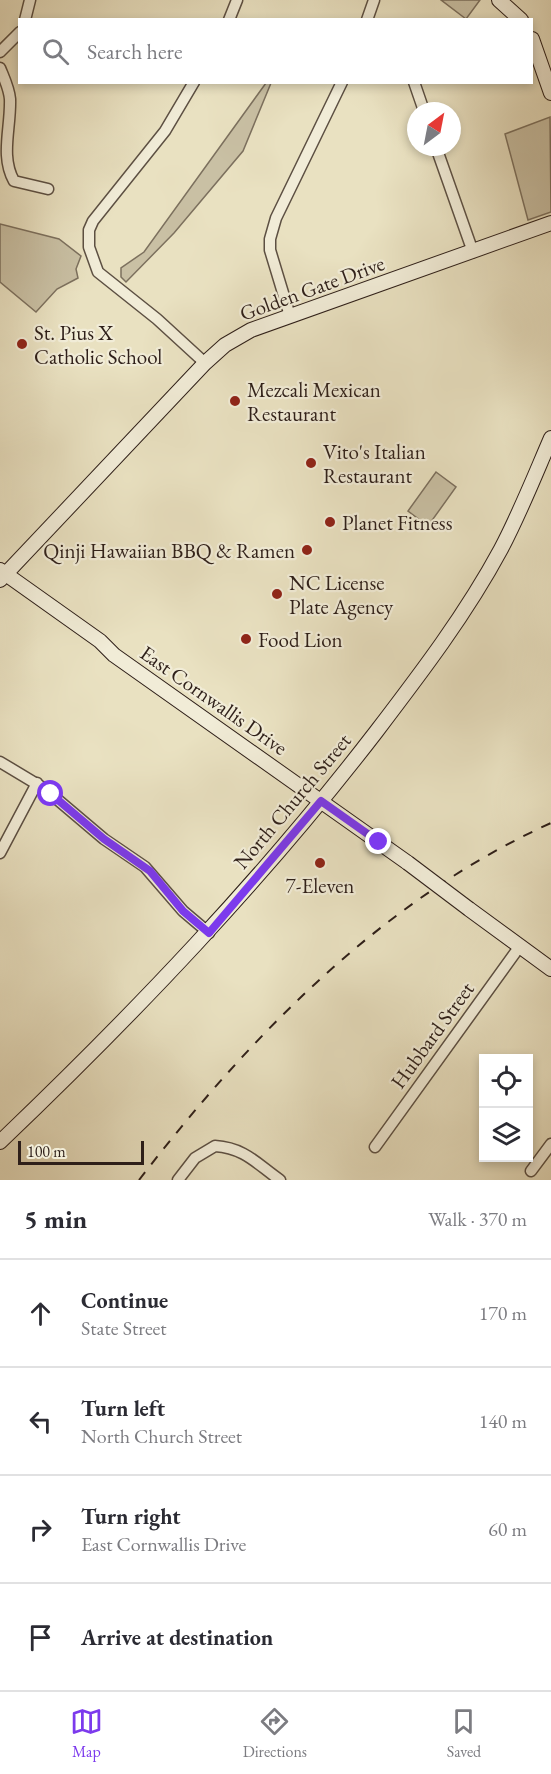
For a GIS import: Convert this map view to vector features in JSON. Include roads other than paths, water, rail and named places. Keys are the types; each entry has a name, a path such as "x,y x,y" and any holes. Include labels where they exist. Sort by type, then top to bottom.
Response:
{"main road":[{"path":"499,0 519,18"},
{"path":"533,44 551,93"},
{"name":"Golden Gate Drive","path":"2,574 205,363 238,337 290,316 551,223"},
{"name":"North Church Street","path":"0,1142 111,1034 209,933 321,801 406,692 468,605 507,536 551,438"},
{"name":"East Cornwallis Drive","path":"2,574 100,641 114,655 408,863 551,969"}],"street":[{"path":"26,18 30,0"},
{"path":"230,18 237,0"},
{"path":"368,18 374,0"},
{"path":"0,52 18,34"},
{"path":"0,68 10,99 4,139 5,167 14,181 48,189"},
{"path":"193,84 165,131 93,221 89,230 89,247 98,272 157,319 205,363"},
{"path":"290,316 270,250 270,239 276,218 341,84"},
{"path":"415,84 421,102"},
{"path":"439,156 473,252"},
{"path":"0,762 37,783 104,839 150,871 183,911 209,933"},
{"path":"0,853 37,783"},
{"name":"Hubbard Street","path":"375,1147 520,946"},
{"path":"531,1172 551,1144"},
{"path":"178,1180 195,1158 215,1146 245,1154 280,1180"}],"railway":[{"path":"139,1180 227,1074 324,976 376,931 431,891 490,854 551,823"}],"place":[{"name":"St. Pius X Catholic School","path":"22,344"},
{"name":"Mezcali Mexican Restaurant","path":"235,401"},
{"name":"Vito's Italian Restaurant","path":"311,463"},
{"name":"Planet Fitness","path":"330,522"},
{"name":"Qinji Hawaiian BBQ & Ramen","path":"307,550"},
{"name":"NC License Plate Agency","path":"277,594"},
{"name":"Food Lion","path":"246,639"},
{"name":"7-Eleven","path":"320,863"}]}
